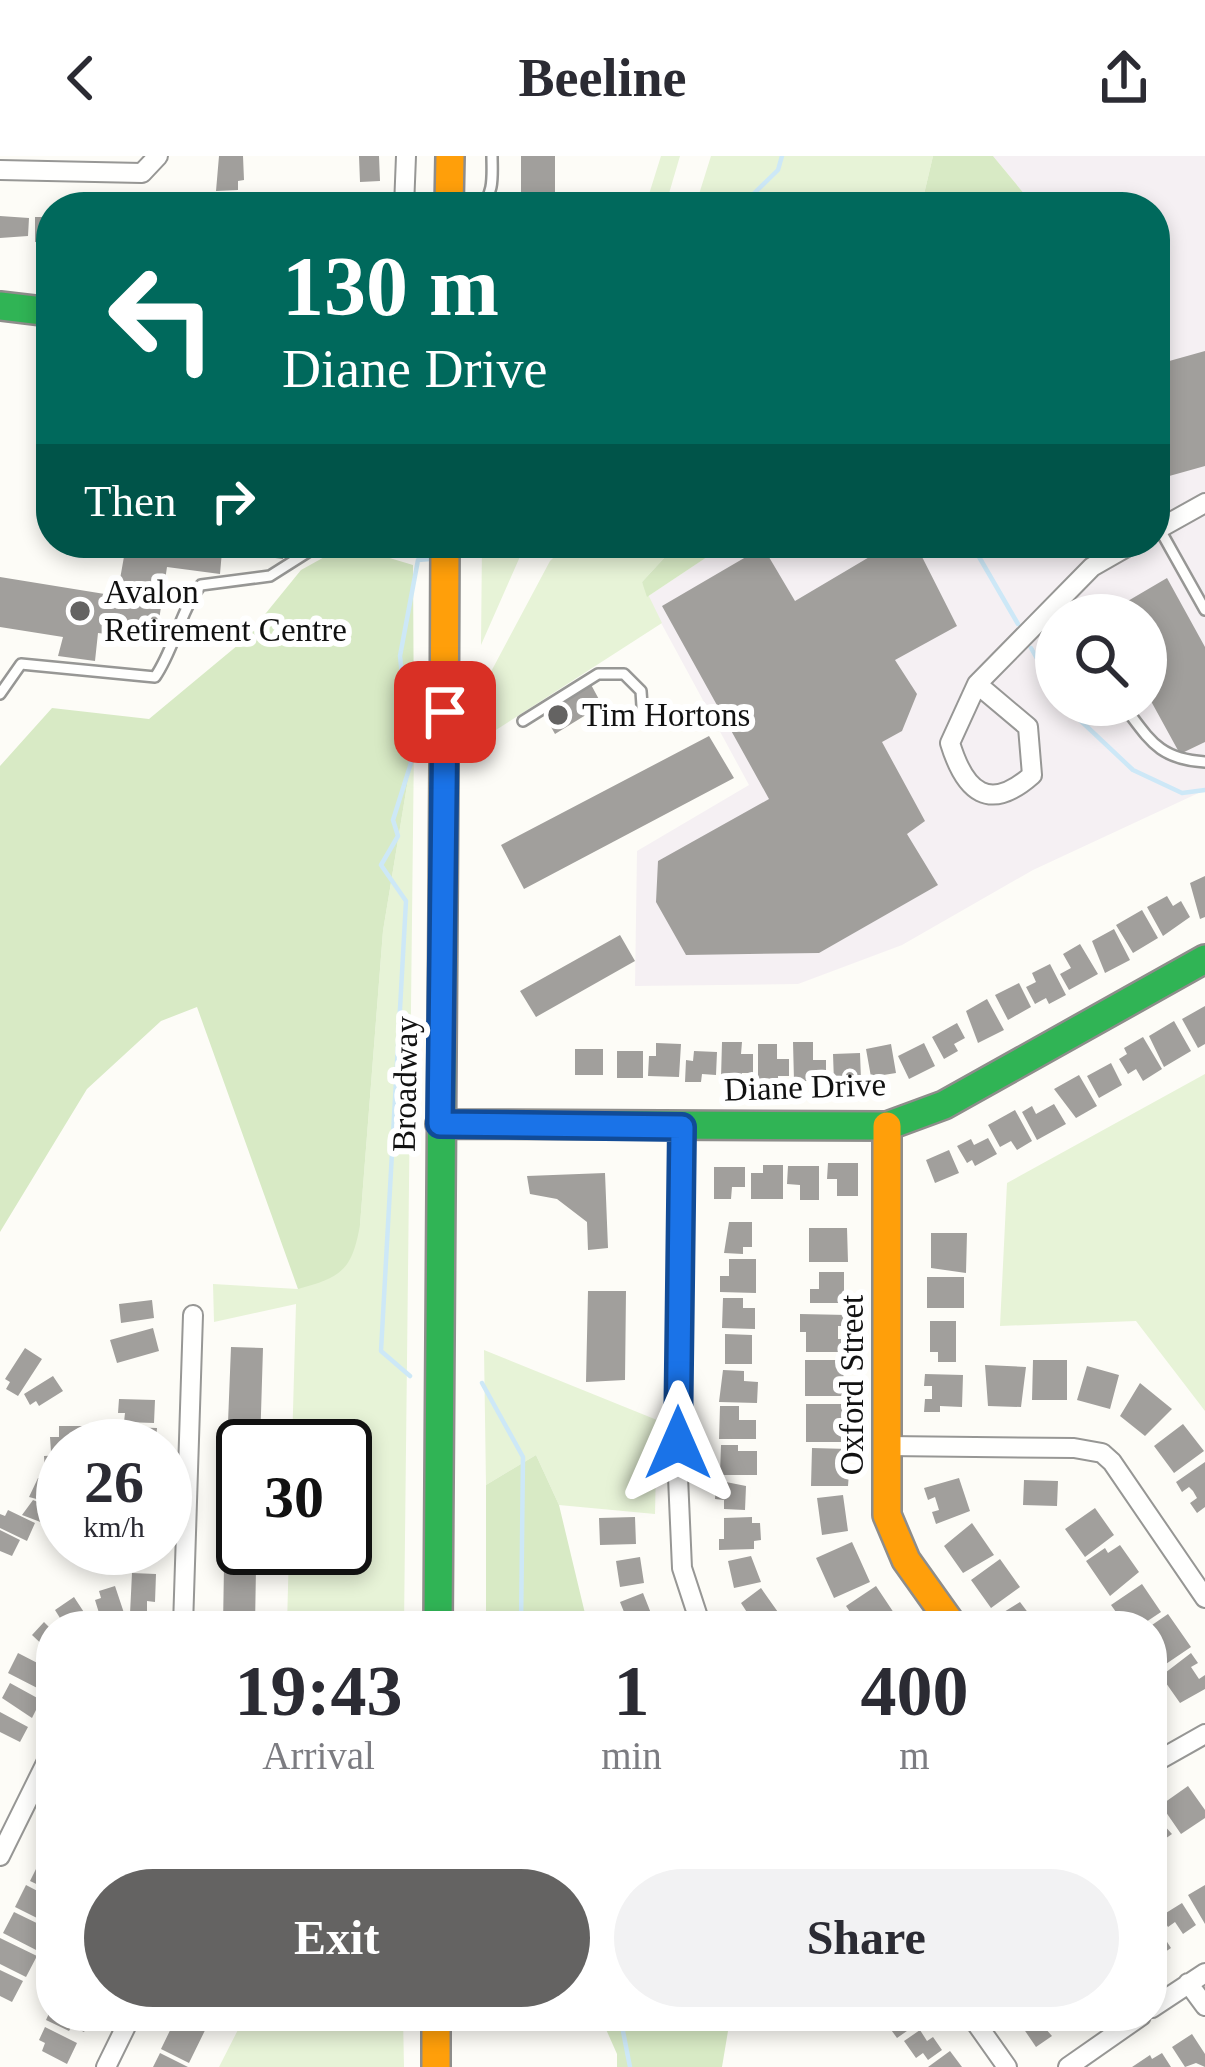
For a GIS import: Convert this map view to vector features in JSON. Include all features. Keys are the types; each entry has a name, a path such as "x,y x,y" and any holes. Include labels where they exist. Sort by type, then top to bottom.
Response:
{"street":[{"path":"0,170 142,173 158,156"},
{"path":"405,192 406,156"},
{"path":"449,192 450,156"},
{"path":"0,306 36,310"},
{"path":"1170,523 1205,503"},
{"name":"Broadway","path":"438,1611 445,558"},
{"path":"1070,594 1092,567 1108,558"},
{"path":"977,684 1028,727 1032,775 1014,791 992,796 974,790 959,772 950,743 977,684 1035,631"},
{"name":"Diane Drive","path":"440,1124 887,1126 944,1105 1205,959"},
{"name":"Oxford Street","path":"887,1126 887,1515 896,1542 942,1611"},
{"path":"682,1127 678,1478 682,1568 696,1611"},
{"path":"183,1611 193,1315"},
{"path":"888,1446 1074,1448 1102,1453 1120,1472 1205,1598"},
{"path":"1167,1756 1205,1734"},
{"path":"0,1856 36,1783"},
{"path":"1167,1998 1197,1978 1205,2006"},
{"path":"106,2067 124,2031"},
{"path":"436,2031 436,2067"},
{"path":"981,2031 1007,2067"},
{"path":"1068,2067 1120,2031"}],"lane":[{"path":"490,192 492,156"},
{"path":"1170,552 1205,610"},
{"path":"0,694 21,664 155,677 169,658 186,603 201,585 270,576 298,558"},
{"path":"523,721 598,674 624,674 641,691 643,722"},
{"path":"1140,726 1160,752 1205,762"}],"shaded area":[{"path":"993,156 1205,156 1205,790 1033,870 902,945 798,984 635,986 637,851 749,785 647,597 706,558 1170,558 1170,192 1023,192"}],"green space":[{"path":"661,156 680,156 669,192 650,192"},
{"path":"711,156 933,156 925,192 700,192"},
{"path":"933,156 993,156 1023,192 925,192"},
{"path":"323,558 390,558 413,565 414,743 383,931 360,1225 353,1252 335,1275 298,1289 197,1007 161,1021 87,1089 0,1232 0,766 52,708 149,719 244,640 301,570"},
{"path":"482,558 519,558 481,645"},
{"path":"664,558 642,582 662,623 485,737 485,683 550,561"},
{"path":"664,558 706,558 647,597 642,582"},
{"path":"414,743 404,1611 287,1611 288,1575 372,1575 372,1419 293,1419 296,1304 214,1322 213,1284 298,1289 360,1225 383,931"},
{"path":"1205,1074 1205,1411 1136,1321 1000,1326 1007,1183"},
{"path":"484,1350 657,1420 655,1514 559,1505 536,1455 486,1485"},
{"path":"536,1455 559,1505 584,1611 486,1611 486,1485"},
{"path":"237,2031 403,2031 404,2067 219,2067"},
{"path":"607,2031 728,2031 722,2067 617,2067"}],"building":[{"path":"219,156 243,156 244,180 238,181 238,190 216,191"},
{"path":"359,156 379,156 380,181 360,182"},
{"path":"521,156 555,156 555,192 521,192"},
{"path":"0,216 29,218 28,236 0,238"},
{"path":"1205,351 1205,466 1170,476 1170,361"},
{"name":"Avalon Retirement Centre","path":"124,558 221,558 220,574 167,567 156,640 98,633 95,661 58,656 63,637 0,627 0,577 117,596"},
{"path":"744,558 770,558 795,601 868,558 923,558 957,626 895,660 917,694 902,731 882,742 925,821 907,834 938,885 819,953 686,955 656,902 658,861 769,799 662,606"},
{"path":"1167,578 1205,647 1205,742 1180,754 1165,726 1167,594 1140,594"},
{"path":"588,679 602,705 555,734 541,709"},
{"path":"709,736 734,778 524,889 501,845"},
{"path":"1205,876 1205,917 1200,919 1190,883"},
{"path":"1167,896 1173,906 1181,901 1190,917 1163,936 1147,907"},
{"path":"1142,910 1158,938 1133,953 1116,925"},
{"path":"1114,929 1130,960 1105,973 1092,941"},
{"path":"620,935 635,961 536,1017 520,991"},
{"path":"1080,944 1098,974 1069,990 1060,974 1071,968 1063,954"},
{"path":"1050,964 1066,995 1049,1004 1046,998 1035,1004 1026,987 1036,982 1032,973"},
{"path":"1019,983 1031,1007 1008,1020 995,995"},
{"path":"987,999 1004,1030 978,1043 966,1011"},
{"path":"1205,1006 1205,1044 1198,1048 1182,1019"},
{"path":"1174,1021 1191,1051 1164,1067 1149,1036"},
{"path":"957,1023 965,1038 954,1044 958,1051 944,1059 932,1037"},
{"path":"1143,1037 1162,1069 1143,1081 1136,1069 1128,1074 1119,1059 1127,1054 1124,1048"},
{"path":"722,1042 742,1042 741,1054 753,1054 753,1073 742,1073 742,1079 721,1078"},
{"path":"793,1042 813,1042 813,1060 826,1060 826,1081 794,1081"},
{"path":"656,1043 681,1044 679,1077 648,1076 649,1056 656,1056"},
{"path":"924,1043 935,1066 909,1079 898,1056"},
{"path":"758,1044 777,1044 777,1059 789,1059 789,1076 778,1076 778,1082 758,1082"},
{"path":"891,1044 896,1073 871,1077 866,1049"},
{"path":"575,1049 603,1049 603,1075 575,1075"},
{"path":"617,1051 643,1051 643,1078 617,1078"},
{"path":"694,1051 717,1052 716,1075 702,1074 701,1082 685,1082 686,1060 693,1061"},
{"path":"860,1053 861,1080 834,1082 833,1054"},
{"path":"1111,1063 1122,1085 1099,1098 1087,1076"},
{"path":"1079,1075 1097,1106 1076,1118 1054,1089"},
{"path":"1054,1104 1066,1124 1037,1140 1022,1112 1032,1106 1036,1114"},
{"path":"1015,1110 1032,1141 1017,1150 1011,1141 1000,1147 988,1125"},
{"path":"988,1138 997,1154 975,1166 972,1160 967,1163 957,1146"},
{"path":"949,1150 959,1173 935,1183 926,1160"},
{"path":"828,1163 858,1163 858,1196 837,1196 837,1179 827,1179"},
{"path":"763,1165 783,1165 783,1199 751,1199 751,1173 763,1173"},
{"path":"788,1166 819,1166 819,1200 800,1200 800,1185 787,1184"},
{"path":"714,1167 745,1167 745,1187 732,1187 731,1199 714,1199"},
{"path":"605,1173 608,1248 588,1250 587,1222 557,1199 530,1194 527,1176"},
{"path":"729,1222 752,1222 752,1247 743,1247 743,1254 724,1253"},
{"path":"809,1228 847,1228 848,1262 809,1262"},
{"path":"931,1233 967,1233 966,1273 931,1268"},
{"path":"729,1259 756,1259 756,1293 720,1292 720,1276 729,1276"},
{"path":"819,1272 844,1272 844,1303 810,1303 810,1289 819,1289"},
{"path":"927,1277 964,1277 964,1308 927,1308"},
{"path":"588,1291 626,1291 625,1380 586,1382"},
{"path":"723,1298 743,1298 743,1308 755,1308 755,1329 722,1328"},
{"path":"152,1300 154,1318 121,1323 119,1304"},
{"path":"800,1314 847,1315 847,1326 838,1326 838,1339 846,1339 846,1352 806,1352"},
{"path":"930,1321 956,1321 956,1362 938,1362 938,1352 930,1352"},
{"path":"153,1328 159,1351 117,1363 110,1340"},
{"path":"725,1334 752,1335 752,1364 725,1364"},
{"path":"231,1347 263,1348 261,1419 228,1419"},
{"path":"25,1348 42,1359 18,1396 6,1389 10,1382 5,1379"},
{"path":"805,1360 844,1360 843,1396 805,1396"},
{"path":"1033,1360 1067,1360 1067,1400 1032,1400"},
{"path":"985,1365 1026,1367 1021,1407 988,1406"},
{"path":"1087,1366 1119,1375 1110,1409 1077,1400"},
{"path":"723,1370 744,1371 744,1381 758,1382 757,1403 719,1402"},
{"path":"925,1374 963,1375 962,1407 940,1406 940,1412 924,1412 925,1399 932,1399 932,1386 924,1386"},
{"path":"53,1376 63,1391 39,1406 36,1401 30,1405 24,1394"},
{"path":"1140,1383 1172,1409 1145,1436 1120,1416"},
{"path":"119,1399 155,1400 154,1419 124,1419 125,1413 118,1413"},
{"path":"806,1404 845,1404 845,1442 806,1442"},
{"path":"720,1406 739,1406 739,1420 756,1420 756,1439 719,1439"},
{"path":"1183,1424 1204,1451 1174,1473 1154,1446"},
{"path":"721,1445 757,1451 757,1475 720,1475"},
{"path":"812,1448 849,1449 848,1460 840,1460 840,1473 849,1473 848,1486 811,1486"},
{"path":"1205,1462 1205,1507 1197,1513 1190,1503 1197,1498 1193,1491 1189,1487 1182,1492 1176,1482"},
{"path":"959,1478 970,1511 936,1524 935,1497 928,1500 924,1488"},
{"path":"716,1480 746,1486 745,1510 724,1509 724,1500 715,1499"},
{"path":"1024,1480 1058,1481 1057,1506 1023,1505"},
{"path":"843,1495 848,1531 822,1535 817,1498"},
{"path":"33,1500 36,1501 36,1520 22,1515"},
{"path":"1095,1508 1114,1535 1085,1557 1065,1529"},
{"path":"8,1510 35,1523 27,1541 0,1528 0,1514 5,1516"},
{"path":"635,1517 636,1544 600,1545 599,1518"},
{"path":"752,1517 752,1523 760,1523 761,1540 754,1541 754,1549 719,1550 724,1518"},
{"path":"972,1523 994,1555 963,1573 944,1546"},
{"path":"0,1530 20,1540 12,1556 0,1551"},
{"path":"852,1542 870,1582 834,1598 816,1558"},
{"path":"1120,1545 1139,1572 1110,1596 1086,1561 1105,1548 1108,1553"},
{"path":"751,1556 761,1582 734,1588 728,1561"},
{"path":"640,1557 644,1583 620,1587 616,1561"},
{"path":"1000,1559 1020,1587 991,1608 971,1580"},
{"path":"132,1575 156,1575 155,1602 147,1601 147,1611 130,1611"},
{"path":"224,1575 256,1575 255,1611 223,1611"},
{"path":"1142,1584 1160,1611 1115,1611 1111,1605"},
{"path":"115,1586 123,1611 98,1611 95,1600 101,1598 99,1591"},
{"path":"876,1586 893,1611 849,1611 846,1606"},
{"path":"761,1588 777,1611 746,1611 741,1603"},
{"path":"643,1593 650,1611 624,1611 620,1602"},
{"path":"74,1597 83,1611 56,1611"},
{"path":"1020,1602 1027,1611 1006,1611"},
{"path":"1167,1615 1191,1647 1167,1663"},
{"path":"18,1653 36,1662 36,1687 8,1673"},
{"path":"1191,1653 1198,1663 1191,1667 1199,1679 1205,1675 1205,1689 1180,1703 1167,1685 1167,1671"},
{"path":"10,1683 36,1697 32,1718 2,1698"},
{"path":"0,1712 28,1727 20,1742 0,1732"},
{"path":"1188,1786 1205,1810 1205,1818 1181,1834 1167,1814 1167,1801"},
{"path":"26,1885 36,1890 36,1918 15,1907"},
{"path":"1205,1885 1205,1924 1188,1895"},
{"path":"1182,1903 1196,1925 1183,1934 1175,1922 1168,1927 1167,1912"},
{"path":"14,1912 36,1923 36,1950 3,1933"},
{"path":"0,1938 36,1956 26,1977 0,1964"},
{"path":"0,1970 23,1981 12,2002 0,1996"},
{"path":"43,2031 53,2031 77,2043 67,2064 42,2051 45,2043 39,2040"},
{"path":"170,2031 205,2031 189,2063 161,2049"},
{"path":"921,2031 927,2041 933,2037 942,2050 928,2060 923,2053 916,2058 904,2041"},
{"path":"1025,2031 1048,2031 1052,2036 1036,2047"},
{"path":"1192,2034 1205,2054 1205,2067 1196,2063 1185,2067 1172,2047"},
{"path":"950,2051 962,2067 928,2067"},
{"path":"160,2053 188,2067 153,2067"},
{"path":"1162,2053 1171,2067 1132,2067 1150,2055 1152,2059"}],"waterway":[{"path":"755,192 778,170 782,156"},
{"path":"980,558 1018,624"},
{"path":"410,1376 381,1351 406,901 381,865 398,836 393,820 411,763 400,656 418,560 430,559"},
{"path":"1031,648 1035,655"},
{"path":"1086,726 1133,770 1182,793 1205,790"},
{"path":"482,1383 523,1457 521,1611"},
{"path":"623,2031 630,2067"}],"traffic: fast":[{"path":"0,306 36,310"},
{"path":"438,1611 444,765"},
{"path":"440,1124 887,1126 944,1105 1205,959"}],"traffic: slow":[{"path":"449,192 450,156"},
{"path":"444,765 445,558"},
{"path":"887,1126 887,1515 906,1560 942,1611"},
{"path":"436,2031 436,2067"}],"place":[{"name":"Avalon Retirement Centre","path":"80,611"},
{"name":"Tim Hortons","path":"558,715"}],"route":[{"path":"445,712 440,1124 682,1127 678,1443"}]}
